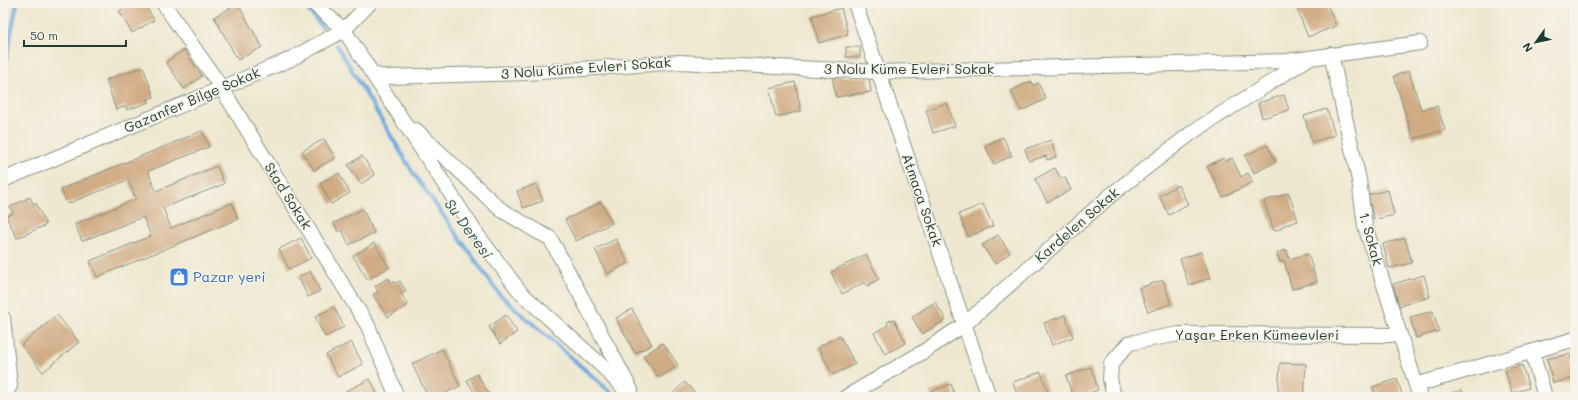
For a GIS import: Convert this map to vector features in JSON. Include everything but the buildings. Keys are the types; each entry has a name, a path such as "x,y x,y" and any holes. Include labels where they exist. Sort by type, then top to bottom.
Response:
{"street":[{"name":"Stad Sokak","path":"163,3 221,87 368,326 398,397"},
{"path":"313,3 344,30 476,233 521,293 634,397"},
{"name":"Gazanfer Bilge Sokak","path":"3,180 221,87 291,59 344,30 370,3"},
{"name":"Atmaca Sokak","path":"855,3 989,397"},
{"name":"3 Nolu Küme Evleri Sokak","path":"374,75 388,77 526,73 679,62 878,72 1287,61 1420,43"},
{"name":"1. Sokak","path":"1331,54 1359,180 1364,226 1418,391"},
{"name":"Kardelen Sokak","path":"846,397 923,352 965,324 1112,194 1194,131 1311,57"},
{"path":"400,115 500,208 550,238 634,397"},
{"path":"3,318 10,386 3,397"},
{"name":"Yaşar Erken Kümeevleri","path":"1114,397 1110,379 1111,364 1129,343 1179,334 1400,335"},
{"path":"1418,391 1575,339"},
{"path":"1532,352 1545,397"}],"waterway":[{"path":"3,75 17,3"},
{"name":"Su Deresi","path":"299,3 308,10 323,28"},
{"name":"Su Deresi","path":"337,45 413,173 500,295 616,397"}],"place":[{"name":"Pazar yeri","path":"179,277"}]}
